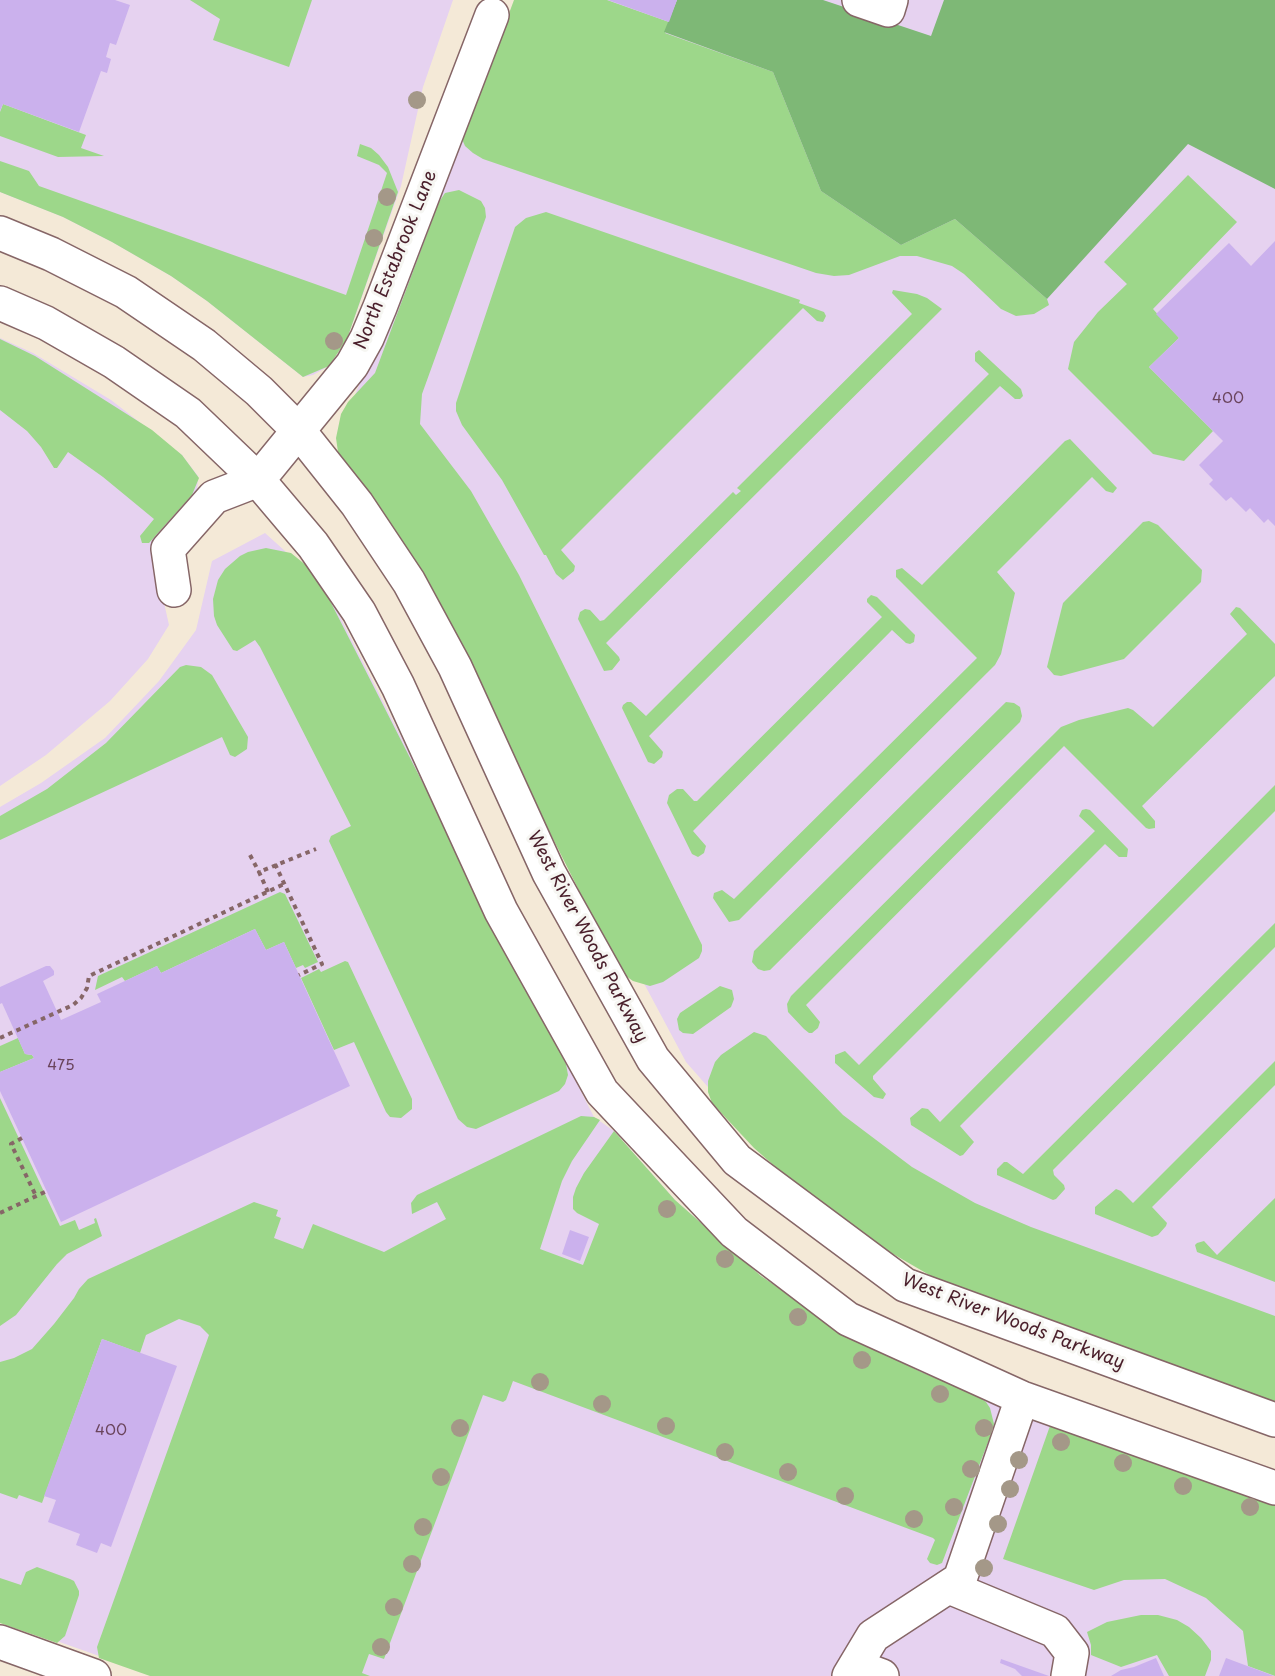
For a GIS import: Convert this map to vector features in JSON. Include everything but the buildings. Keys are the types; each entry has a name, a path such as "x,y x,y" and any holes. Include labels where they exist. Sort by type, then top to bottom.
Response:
{"street":[{"path":"858,0 888,10 891,0"},
{"name":"North Estabrook Lane","path":"258,480 352,365 368,338 492,15"},
{"name":"West River Woods Parkway","path":"0,233 51,254 126,292 204,345 260,391 299,431 357,504 409,582 455,667 549,873 653,1059 737,1160 905,1285 1275,1420"},
{"path":"0,303 46,322 114,362 188,413 258,480 313,545 359,612 398,686 501,910 602,1092 734,1232 848,1319 1022,1398 1275,1488"},
{"path":"174,590 168,549 213,497 258,480"},
{"path":"862,1673 873,1636 960,1579 1022,1398"},
{"path":"949,1587 1055,1631 1072,1653 1068,1676"},
{"path":"0,1642 94,1676"}],"path":[{"path":"259,872 316,849"},
{"path":"250,855 268,892"},
{"path":"275,864 322,964 299,975"},
{"path":"0,1038 73,1005 87,988 89,976 284,884"},
{"path":"22,1138 11,1144 36,1196"},
{"path":"0,1214 47,1191"}],"shaded area":[{"path":"0,0 453,0 423,87 401,186 347,339 329,366 313,375 303,377 207,301 171,276 63,217 0,192"},
{"path":"515,0 1275,0 1275,1402 758,1144 686,1062 344,422"},
{"path":"0,338 33,353 111,400 182,455 198,476 197,494 152,549 169,625 148,659 110,701 46,755 0,786"},
{"path":"265,533 325,587 594,1117 614,1131 675,1200 761,1276 864,1344 921,1372 975,1394 1275,1504 1275,1676 156,1676 0,1621 0,807 41,783 105,738 159,681 196,630 212,561"}],"green space":[{"path":"190,0 312,0 289,67 213,40 220,19"},
{"path":"514,0 607,0 669,22 665,33 773,72 821,191 901,245 955,219 1047,299 1049,305 1034,314 1016,316 1001,309 964,274 952,266 917,256 900,256 849,275 834,276 816,273 483,159 465,146 462,139"},
{"path":"677,0 823,0 931,36 944,0 1275,0 1275,189 1188,144 1047,299 955,219 901,245 821,191 773,72 664,32"},
{"path":"3,104 86,135 81,148 104,156 58,157 0,136 0,112"},
{"path":"360,144 371,148 379,155 388,167 398,192 347,339 329,366 303,377 207,301 171,276 63,217 0,192 0,161 29,171 39,186 346,295 387,173 379,165 357,156"},
{"path":"1188,175 1237,222 1153,309 1179,338 1149,367 1213,431 1184,461 1153,454 1068,369 1074,342 1098,312 1127,284 1104,262"},
{"path":"459,190 481,201 486,217 422,394 420,424 471,491 519,575 702,945 699,958 663,982 650,986 633,981 626,976 612,956 406,547 352,475 338,452 336,438 341,414 348,402 375,373 439,202 445,193"},
{"path":"546,212 800,300 799,303 824,312 826,316 823,322 817,321 803,308 561,550 575,566 574,571 563,580 556,574 502,480 462,425 456,411 456,403 515,227 526,218"},
{"path":"893,290 917,294 942,309 606,643 620,660 612,670 604,671 578,619 580,612 585,609 590,610 600,621 604,620 733,492 736,495 741,491 737,488 912,314 892,293"},
{"path":"0,339 35,356 152,430 182,455 199,478 192,495 149,543 142,543 140,536 154,519 68,452 57,468 54,468 41,447 27,431 0,410"},
{"path":"979,350 1021,389 1023,396 1015,399 1000,386 649,736 663,752 662,757 654,764 648,762 622,708 623,705 631,702 646,716 989,374 975,361 975,353"},
{"path":"1070,439 1117,488 1113,493 1106,491 1092,477 997,572 1015,593 1001,654 995,665 739,920 729,922 713,898 714,893 722,890 734,899 977,658 896,577 896,570 902,568 922,585 1065,441"},
{"path":"1149,521 1158,525 1202,570 1201,582 1124,659 1061,676 1054,675 1047,667 1063,603 1143,522"},
{"path":"266,548 291,553 307,566 326,593 566,1064 568,1075 559,1091 476,1129 467,1127 458,1119 329,841 331,836 351,826 260,647 255,640 237,651 233,650 217,625 213,599 218,580 225,569 240,556"},
{"path":"871,595 877,597 915,635 914,642 906,643 892,630 693,831 706,846 704,853 698,857 692,854 667,803 669,795 677,789 683,789 694,801 697,801 882,617 867,602"},
{"path":"1236,607 1240,608 1275,644 1275,676 1142,806 1155,821 1155,828 1146,828 1064,746 806,1005 820,1022 818,1028 809,1033 788,1012 787,1004 791,996 1061,727 1079,720 1128,708 1153,727 1247,634 1230,614"},
{"path":"186,665 201,667 212,675 248,737 247,749 235,757 230,755 222,737 0,840 0,816 47,789 106,743 180,667"},
{"path":"1006,702 1020,707 1022,716 1020,722 770,970 758,969 752,962 754,951"},
{"path":"1275,785 1275,811 960,1126 974,1142 963,1155 960,1156 911,1125 910,1118 922,1108 928,1109 940,1122"},
{"path":"1082,810 1090,810 1128,849 1127,857 1119,857 1105,844 873,1076 886,1094 883,1099 874,1097 835,1063 835,1055 845,1051 859,1065 1095,831 1079,816"},
{"path":"280,892 285,894 318,962 305,968 303,965 296,968 284,942 266,950 255,929 161,973 157,966 125,981 122,977 95,990 98,976"},
{"path":"1275,923 1275,947 1053,1170 1054,1175 1065,1189 1056,1199 1053,1200 997,1175 997,1169 1004,1162 1023,1174"},
{"path":"345,961 348,962 412,1099 412,1109 401,1118 390,1117 386,1112 354,1042 334,1050 301,978 319,969 321,972"},
{"path":"720,986 732,990 734,999 731,1007 693,1034 679,1030 677,1019 680,1013"},
{"path":"754,1032 766,1036 843,1115 912,1167 975,1203 1031,1227 1275,1316 1275,1406 938,1280 869,1240 819,1205 754,1148 712,1103 708,1092 708,1081 715,1062 721,1055"},
{"path":"18,1038 25,1054 32,1055 34,1058 0,1072 0,1046"},
{"path":"1275,1061 1275,1085 1152,1207 1167,1223 1158,1235 1152,1237 1095,1214 1095,1207 1116,1189 1133,1203"},
{"path":"0,1098 60,1226 75,1220 79,1230 95,1223 96,1218 102,1236 67,1254 16,1315 0,1326"},
{"path":"581,1116 600,1120 572,1161 562,1181 540,1249 583,1265 599,1224 573,1209 573,1197 584,1173 614,1131 675,1200 761,1276 864,1344 921,1372 975,1394 986,1402 990,1408 993,1429 942,1563 937,1565 930,1563 927,1559 935,1540 933,1538 513,1381 506,1400 503,1402 483,1395 384,1659 369,1654 362,1673 370,1676 150,1676 99,1658 97,1647 209,1335 200,1326 179,1319 146,1335 140,1353 102,1339 42,1503 19,1495 17,1499 0,1493 0,1362 32,1349 88,1279 254,1202 278,1210 276,1216 281,1218 274,1238 303,1249 313,1224 384,1252 446,1219 437,1202 412,1214 411,1203 417,1195"},
{"path":"1275,1198 1275,1282 1197,1252 1195,1245 1204,1241 1217,1255"},
{"path":"1051,1423 1275,1504 1275,1676 1248,1666 1243,1631 1206,1598 1165,1579 1124,1580 1094,1590 1003,1559"},
{"path":"37,1567 74,1581 79,1591 65,1636 57,1643 0,1623 0,1578 21,1585 26,1572"},
{"path":"1141,1615 1158,1615 1177,1620 1201,1638 1211,1651 1211,1660 1205,1676 1169,1676 1157,1655 1121,1667 1091,1655 1087,1632 1107,1622"}]}
